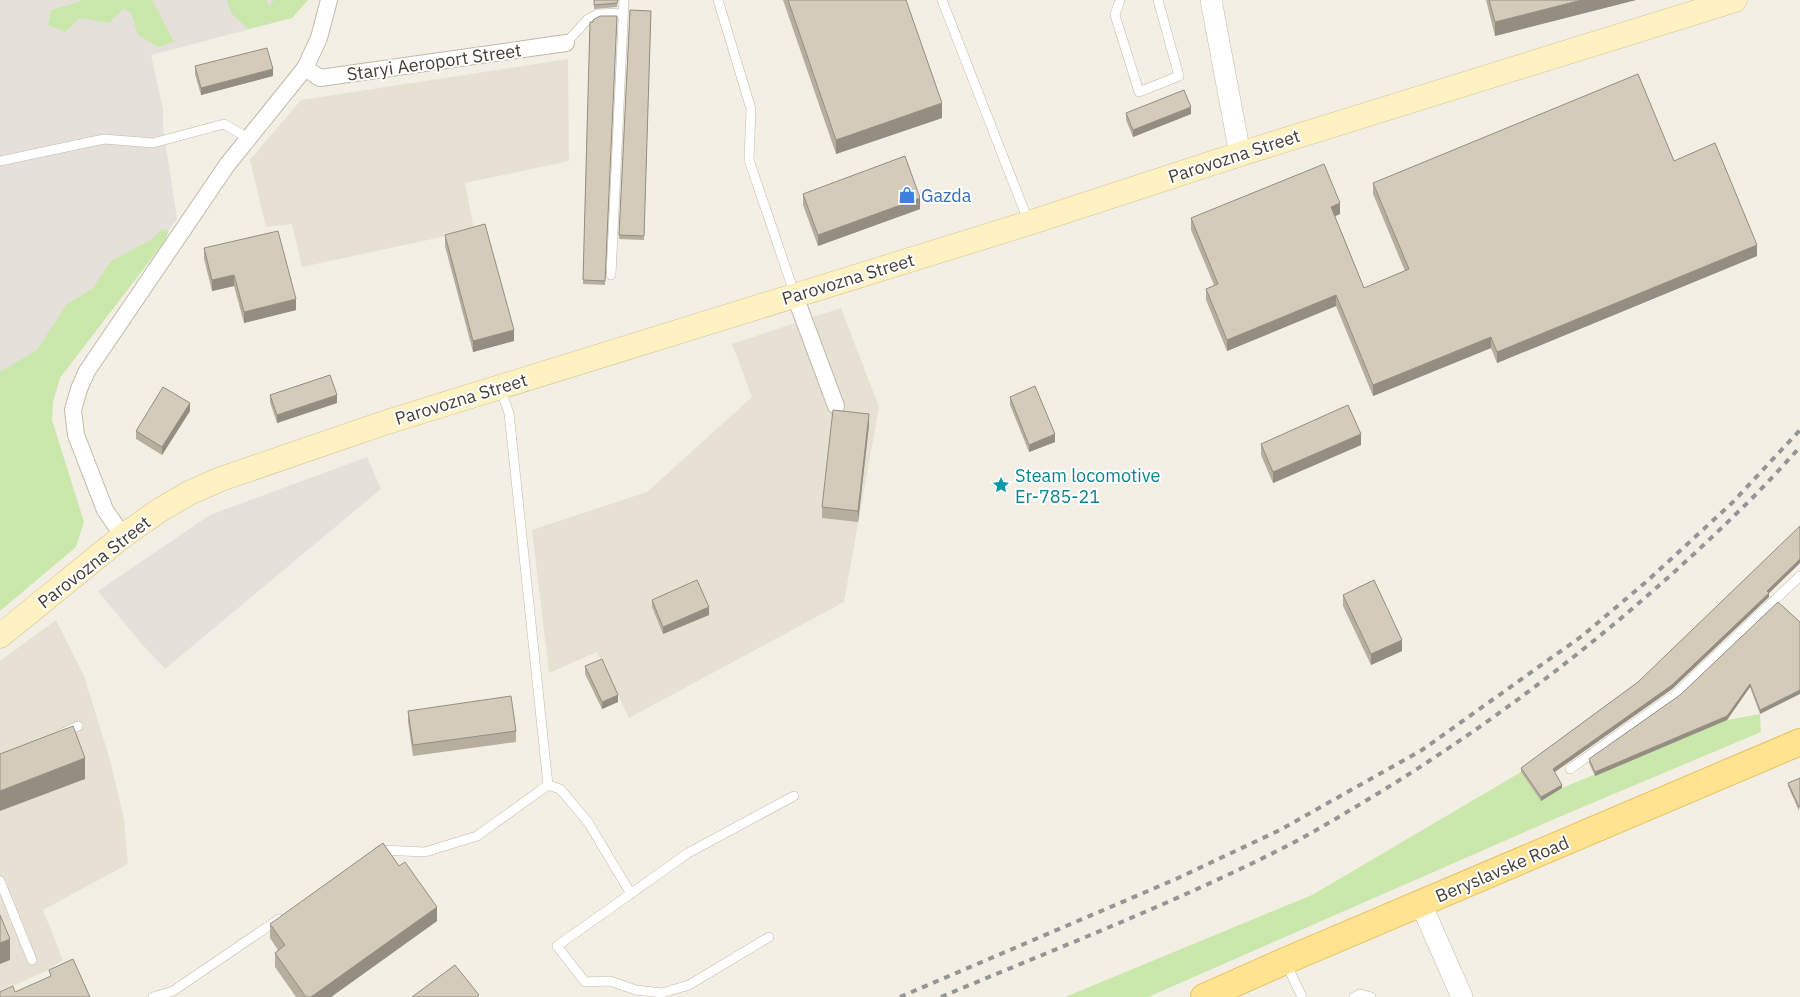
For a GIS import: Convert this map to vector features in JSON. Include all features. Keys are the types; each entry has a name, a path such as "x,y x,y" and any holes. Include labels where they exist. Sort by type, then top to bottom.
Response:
{"main road":[{"name":"Parovozna Street","path":"0,636 123,536 175,502 221,479 384,423 1030,223 1240,154 1735,0"},
{"name":"Beryslavske Road","path":"1209,996 1285,961 1800,742"}],"street":[{"path":"123,536 105,510 76,435 73,410 79,389 87,371 227,165 305,68 319,38 330,0"},
{"path":"1211,0 1240,154"},
{"name":"Staryi Aeroport Street","path":"305,68 320,78 566,43"},
{"path":"795,296 836,406"},
{"path":"1421,904 1462,997"}],"lane":[{"path":"611,275 624,0"},
{"path":"718,0 751,109 749,160 795,296"},
{"path":"942,0 1030,223"},
{"path":"1120,0 1115,15 1139,92 1179,76 1158,0"},
{"path":"566,43 588,19 598,14 623,13"},
{"path":"0,161 104,139 153,144 224,124 248,138"},
{"path":"500,388 510,412 548,784"},
{"path":"1570,769 1676,694 1800,576"},
{"path":"52,737 78,726"},
{"path":"373,855 381,850 425,852 477,836 548,784"},
{"path":"548,784 560,789 583,816 631,894"},
{"path":"769,936 689,985 662,993 636,990 610,981 585,982 557,946 688,853 794,796"},
{"path":"0,881 32,960"},
{"path":"152,997 174,991 285,915"},
{"path":"1285,961 1302,997"},
{"path":"1354,997 1360,994 1371,997"}],"shaded area":[{"path":"0,0 308,0 292,18 151,55 163,109 163,127 177,219 64,365 0,411"},
{"path":"568,59 569,161 465,183 474,230 302,267 292,224 266,227 250,160 301,100"},
{"path":"841,308 879,407 844,602 629,718 597,652 549,673 532,530 647,492 752,397 732,344"},
{"path":"367,457 381,489 165,669 98,591 210,515"},
{"path":"56,620 84,676 110,760 124,819 128,864 43,910 63,960 46,971 0,992 0,661"}],"green space":[{"path":"81,0 152,0 174,42 158,47 138,35 131,13 123,9 109,23 80,18 65,32 48,25 51,10"},
{"path":"227,0 266,0 269,6 274,0 308,0 292,18 248,29 231,13"},
{"path":"162,229 169,230 165,241 60,378 53,402 52,420 84,522 76,547 0,611 0,372 37,350 67,304 92,289 111,261 151,240"},
{"path":"1760,714 1761,732 1559,817 1148,997 1065,997 1312,895 1521,772 1541,800 1562,788 1727,720"}],"building":[{"path":"594,0 618,0 617,3 594,5"},
{"path":"788,0 906,0 942,103 836,140"},
{"path":"1489,0 1582,0 1495,22"},
{"path":"630,10 651,11 644,236 619,235"},
{"path":"600,16 617,16 605,281 583,280 590,22 593,22 593,20"},
{"path":"267,48 273,69 201,88 195,66"},
{"path":"1638,74 1674,161 1715,143 1757,245 1497,352 1491,337 1373,385 1336,295 1227,340 1206,289 1218,284 1191,218 1324,164 1340,203 1331,207 1364,288 1409,269 1373,183"},
{"path":"1184,90 1191,107 1133,130 1126,113"},
{"path":"905,156 920,198 818,235 803,194"},
{"path":"485,224 514,330 473,341 445,235"},
{"path":"278,231 296,299 244,312 234,275 212,280 204,248"},
{"path":"330,375 337,395 277,415 270,395"},
{"path":"1035,386 1055,434 1029,445 1010,397"},
{"path":"163,387 190,403 162,447 136,431"},
{"path":"1348,405 1361,434 1273,472 1261,444"},
{"path":"833,410 869,414 858,511 822,507"},
{"path":"1800,526 1800,559 1767,591 1769,593 1672,685 1553,769 1562,785 1541,797 1521,768 1638,682"},
{"path":"697,580 709,607 663,627 652,600"},
{"path":"1374,580 1402,640 1371,654 1343,595"},
{"path":"1778,602 1800,622 1800,690 1760,710 1750,684 1727,716 1595,772 1589,759 1680,695"},
{"path":"602,659 618,695 602,702 585,666"},
{"path":"511,696 516,731 413,745 408,711"},
{"path":"73,726 85,758 0,791 0,754"},
{"path":"1800,778 1800,807 1799,807 1788,783"},
{"path":"383,843 399,866 405,862 437,907 311,997 306,997 275,953 285,945 270,924"},
{"path":"0,915 10,939 0,943"},
{"path":"73,959 90,997 0,997 0,992 13,986 15,992 51,976 49,970"},
{"path":"455,965 479,995 477,997 412,997"}],"railway":[{"path":"900,997 1176,879 1280,830 1422,750 1582,636 1646,582 1732,503 1800,430"},
{"path":"941,997 1116,924 1245,867 1321,827 1426,763 1520,698 1566,663 1655,589 1755,496 1800,447"}],"place":[{"name":"Gazda","path":"907,195"},
{"name":"Steam locomotive Er-785-21","path":"1001,485"}]}
